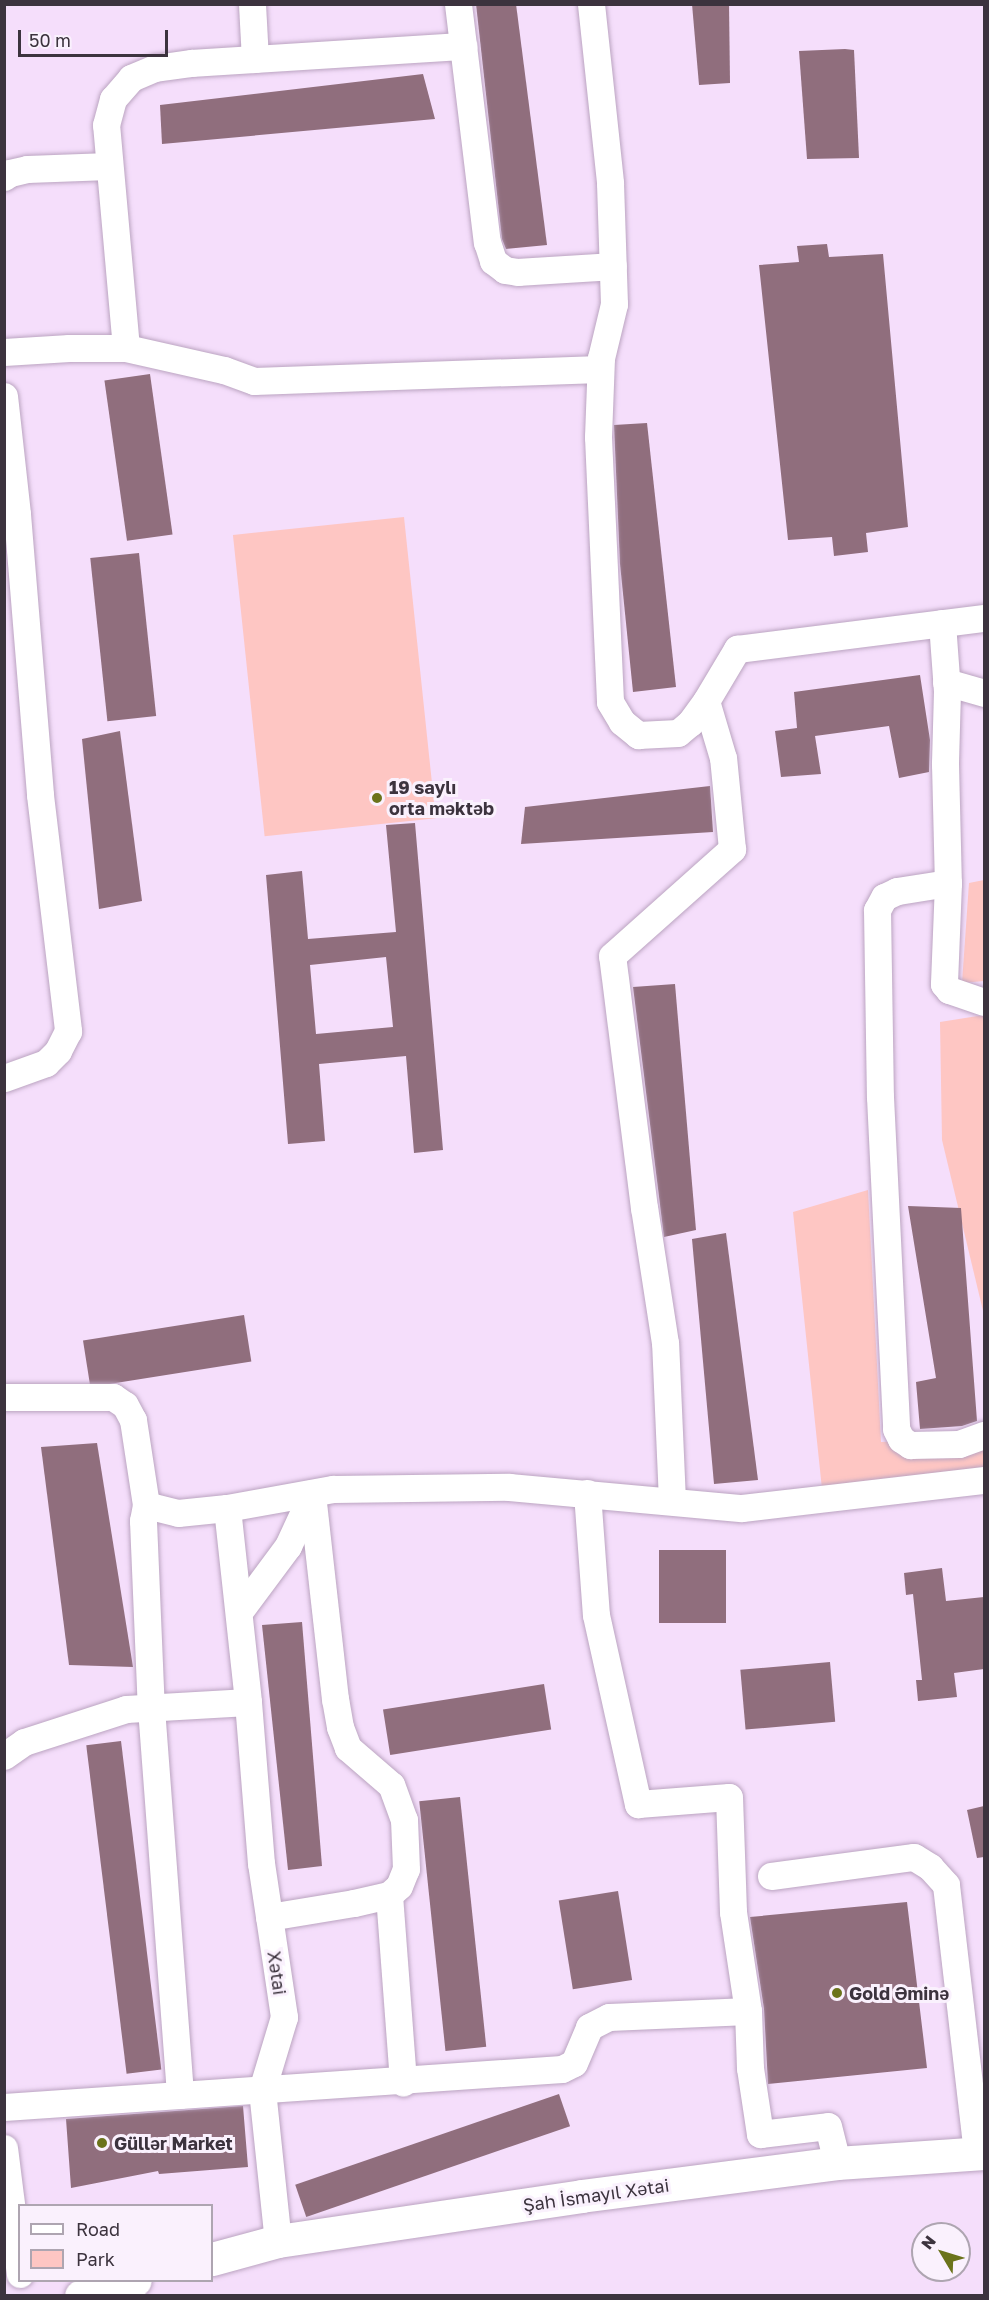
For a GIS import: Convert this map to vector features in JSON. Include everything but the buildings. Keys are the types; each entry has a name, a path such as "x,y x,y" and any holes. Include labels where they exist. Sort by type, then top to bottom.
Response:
{"main road":[{"name":"Şah İsmayıl Xətai","path":"213,2259 278,2241 582,2196 837,2163 981,2153"},
{"path":"81,2295 128,2282"}],"street":[{"path":"252,4 255,59"},
{"path":"458,4 488,242 493,261 505,270 519,272 613,266"},
{"path":"591,4 610,183 614,304 600,369 598,437 610,702 621,722 638,735 678,733 690,723 706,702 737,649 984,618"},
{"path":"126,348 106,125 113,99 130,78 155,68 255,59 463,46"},
{"path":"4,177 10,173 27,169 109,166"},
{"path":"4,352 69,348 126,348 213,368 254,381 600,369"},
{"path":"4,396 17,514 40,795 68,1031 58,1051 46,1063 4,1078"},
{"path":"942,623 946,682 948,883 944,984 949,990 984,1002"},
{"path":"946,682 984,693"},
{"path":"672,1502 665,1343 644,1208 612,956 732,849 723,758 706,702"},
{"path":"948,883 897,891 884,897 877,910 880,1097 896,1429 901,1439 910,1445 959,1444 984,1435"},
{"path":"4,1397 113,1397 125,1405 133,1420 147,1505 143,1521 151,1708 180,2096"},
{"path":"147,1505 178,1512 227,1508 333,1490 509,1487 742,1508 984,1480"},
{"path":"239,1612 288,1546 312,1493"},
{"path":"269,1917 354,1904 389,1895 399,1886 406,1869 404,1820 391,1785 382,1774 358,1758 344,1740 334,1699 312,1493"},
{"path":"587,1494 596,1615 638,1804 729,1797 733,1912 748,2011 750,2068 760,2134 828,2126 837,2163"},
{"name":"Xətai","path":"227,1508 248,1702 261,1863 284,2017 262,2090 278,2241"},
{"path":"5,1757 24,1743 66,1727 126,1709 248,1702"},
{"path":"771,1876 914,1857 930,1867 946,1885 981,2153"},
{"path":"389,1895 403,2082"},
{"path":"4,2107 403,2082 562,2069 574,2063 590,2027 609,2017 748,2011"},
{"path":"4,2148 18,2258"}],"green space":[{"path":"404,517 436,818 265,836 233,535"},
{"path":"984,880 984,981 962,983 969,883"},
{"path":"984,1015 984,1315 942,1140 940,1022"},
{"path":"868,1190 881,1442 984,1438 984,1471 822,1489 793,1212"}],"place":[{"name":"19 saylı orta məktəb","path":"377,798"},
{"name":"Gold Əminə","path":"837,1993"},
{"name":"Güllər Market","path":"102,2143"}]}
